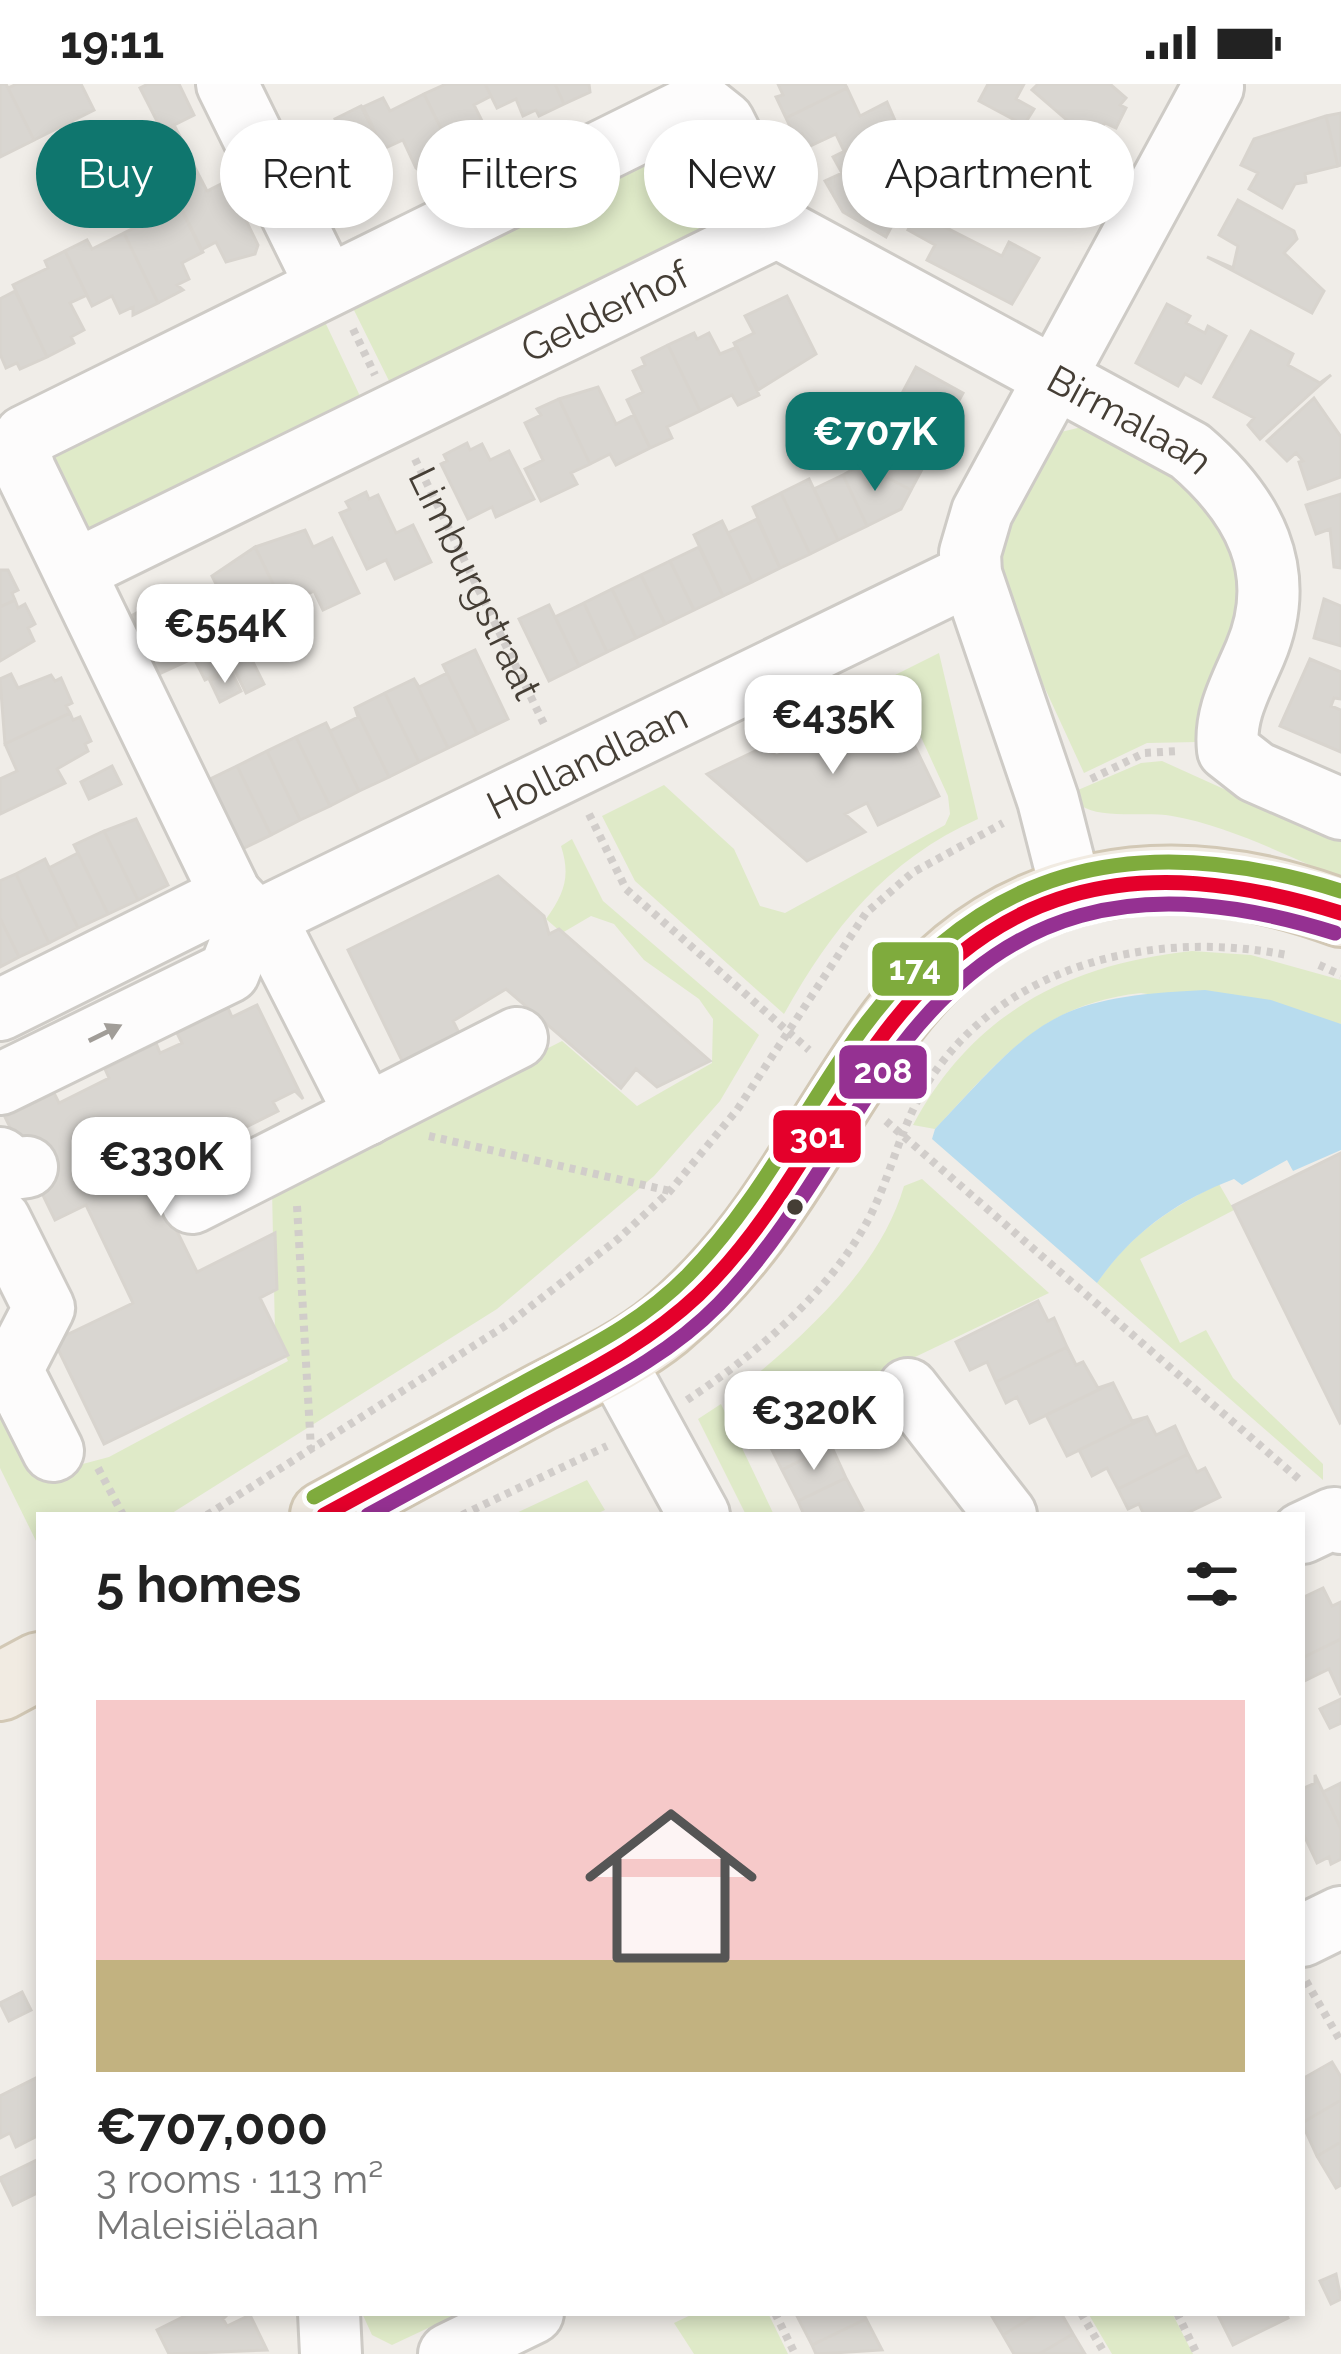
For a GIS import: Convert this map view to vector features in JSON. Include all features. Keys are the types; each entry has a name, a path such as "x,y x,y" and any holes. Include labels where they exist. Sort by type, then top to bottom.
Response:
{"main road":[{"path":"329,1512 613,1358 664,1325 723,1268 784,1196 893,1021 938,968 995,924 1071,890 1126,880 1217,881 1341,913"},
{"path":"0,1687 36,1668"}],"street":[{"path":"227,84 326,285"},
{"path":"1071,890 1048,800 971,574 970,554 982,512 1216,85"},
{"path":"674,120 704,106 722,120"},
{"path":"366,1114 236,910 20,453 25,436 326,285 644,134"},
{"name":"Gelderhof","path":"74,571 775,228"},
{"name":"Birmalaan","path":"779,228 1190,451 1226,482 1253,519 1269,561 1268,613 1225,724 1228,749"},
{"name":"Hollandlaan","path":"0,1010 566,770 971,574"},
{"path":"1228,749 1256,772 1341,809"},
{"path":"0,1084 229,972 236,910"},
{"path":"192,1203 517,1038"},
{"path":"0,1220 44,1307 13,1370 53,1451"},
{"path":"613,1358 697,1512"},
{"path":"908,1389 1004,1512"},
{"path":"1305,1935 1341,1917"},
{"path":"329,2316 331,2354"},
{"path":"449,2354 525,2330"}],"path":[{"name":"Limburgstraat","path":"326,285 339,299 626,889 1312,1491 1326,1525"},
{"path":"212,1512 547,1296 670,1191 737,1110 866,913 912,873 1144,752 1228,749"},
{"path":"468,1512 648,1426 738,1366 816,1289 863,1229 900,1134 926,1085 969,1037 1029,990 1084,964 1177,944 1272,952 1341,975"},
{"path":"366,1114 391,1128 670,1191"},
{"path":"292,1152 311,1450"},
{"path":"1305,1979 1341,2042"},
{"path":"776,2316 795,2354"},
{"path":"1083,2316 1105,2354"},
{"path":"1178,2316 1197,2354"}],"green space":[{"path":"644,154 644,228 712,228 396,395 346,294 486,228 620,228 620,165"},
{"path":"318,307 367,411 94,543 39,446"},
{"path":"1086,426 1180,463 1252,562 1198,742 1147,743 1084,773 989,567 1032,459 1043,465 1061,432"},
{"path":"939,653 978,819 916,855 864,900 822,953 784,1014 635,881 602,816 664,785 734,849 760,906 785,913 945,825 950,814 948,796 893,676"},
{"path":"1162,761 1341,842 1341,878 1194,821 1100,812 1080,805 1078,790 1141,763"},
{"path":"572,839 603,901 759,1035 720,1101 654,1176 497,1309 174,1512 36,1512 36,1541 0,1468 0,1407 34,1477 109,1457 288,1361 275,1334 272,1189 562,1041 637,1106 712,1063 713,1019 699,999 644,960 614,924 591,916 562,933 546,919 564,885 561,846"},
{"path":"1192,951 1251,955 1341,980 1341,1024 1141,993 1106,999 1075,1009 1024,1039 935,1129 913,1125 964,1052 1028,1001 1105,968"},
{"path":"922,1179 1049,1293 752,1435 732,1395 834,1302 876,1247 904,1186"},
{"path":"1219,1184 1234,1210 1140,1259 1180,1343 1206,1330 1233,1378 1323,1464 1323,1480 1097,1283 1151,1225"},
{"path":"721,1404 773,1512 744,1512 698,1419"},
{"path":"587,1480 605,1510 601,1512 518,1512"},
{"path":"363,2316 454,2316 392,2345 372,2335"},
{"path":"689,2316 769,2316 788,2354 694,2354 674,2323"},
{"path":"1090,2316 1174,2316 1193,2354 1112,2354"}],"water":[{"path":"1205,990 1271,1000 1341,1024 1341,1150 1293,1171 1287,1160 1242,1185 1234,1179 1193,1198 1140,1234 1097,1283 932,1139 935,1129 998,1062 1050,1021 1112,999"}],"building":[{"path":"0,84 6,84 34,140 0,157"},
{"path":"81,84 94,110 74,120 36,120 34,140 8,88"},
{"path":"179,84 194,115 184,120 156,120 140,88"},
{"path":"446,84 485,84 491,96 474,105 482,120 437,120 424,94"},
{"path":"485,84 555,84 564,104 539,116 536,110 523,116 516,99 497,108"},
{"path":"555,84 589,84 590,92 564,104"},
{"path":"778,84 845,84 847,88 786,118 776,97 783,95"},
{"path":"988,84 1024,84 1016,99 1034,109 1027,120 1015,120 979,101"},
{"path":"1038,84 1110,84 1126,98 1120,105 1126,108 1120,120 1067,120 1032,90"},
{"path":"847,88 860,116 887,102 895,120 842,120 842,147 836,134 818,142 818,120 786,118"},
{"path":"424,94 437,120 417,120 417,169 403,140 393,144 393,120 369,120 363,107 383,98 390,111"},
{"path":"361,106 368,120 335,120"},
{"path":"1341,113 1341,165 1338,166 1326,116"},
{"path":"1326,116 1338,166 1305,174 1306,182 1295,184 1282,208 1249,189 1258,173 1241,165 1254,139"},
{"path":"842,153 842,173 833,157"},
{"path":"196,170 207,191 220,184 220,228 250,228 258,245 255,254 226,262 216,242 201,250 190,228 196,228"},
{"path":"842,173 842,210 825,181"},
{"path":"1238,200 1294,231 1297,239 1284,253 1324,291 1312,313 1207,257 1233,268 1238,246 1219,235"},
{"path":"134,228 191,228 203,252 182,263 189,279 177,285 183,290 158,303 124,233"},
{"path":"871,228 891,228 886,237"},
{"path":"947,228 1002,256 1009,242 1039,258 1012,304 927,260 935,245 908,230"},
{"path":"124,233 158,303 133,315 133,307 120,313 112,296 92,306 65,251 87,240 92,249"},
{"path":"65,251 87,295 70,303 84,330 71,337 74,343 47,357 13,285 48,268 45,261"},
{"path":"15,291 47,357 20,369 17,363 6,368 0,354 0,299"},
{"path":"787,296 816,354 758,390 734,343 754,333 745,316"},
{"path":"1167,304 1190,316 1186,323 1205,333 1208,326 1226,336 1201,383 1185,374 1178,386 1136,363"},
{"path":"1251,331 1293,354 1288,365 1320,383 1331,375 1260,439 1248,425 1254,418 1214,397"},
{"path":"694,333 697,339 709,333 720,354 737,347 759,395 738,405 732,395 700,411 668,345"},
{"path":"668,345 700,411 667,427 672,438 650,448 627,400 643,392 633,371 645,365 642,358"},
{"path":"916,367 963,393 945,426 898,401"},
{"path":"598,387 616,424 634,415 650,448 616,465 610,454 590,464 559,399"},
{"path":"1314,398 1341,437 1341,477 1308,489 1299,462 1303,461 1296,453 1287,461 1267,441"},
{"path":"559,399 590,464 571,473 577,484 541,501 525,469 543,460 525,423 541,415 537,409"},
{"path":"898,401 945,426 928,458 880,432"},
{"path":"870,423 928,458 911,490 862,464 866,457 855,452"},
{"path":"467,443 470,450 482,444 490,460 509,451 534,499 496,517 492,507 468,519 441,464 447,461 444,455"},
{"path":"862,464 911,490 901,509 867,526 843,475"},
{"path":"843,475 867,526 838,540 814,489"},
{"path":"809,479 838,540 810,554 781,493"},
{"path":"366,492 369,499 378,495 396,533 413,525 431,562 395,579 386,560 367,569 340,513 350,509 346,502"},
{"path":"781,493 810,554 780,568 753,507"},
{"path":"1341,494 1341,568 1334,567 1330,529 1316,534 1306,505"},
{"path":"757,519 780,568 752,582 728,533"},
{"path":"722,521 752,582 723,596 694,535"},
{"path":"305,530 313,547 332,538 359,593 323,610 314,591 284,606 255,547"},
{"path":"255,547 284,606 241,627 250,646 228,657 201,602 220,592 212,576"},
{"path":"699,547 723,596 694,610 670,561"},
{"path":"670,561 694,610 665,624 641,575"},
{"path":"0,570 8,570 18,590 12,593 15,600 0,607"},
{"path":"641,575 665,624 636,638 612,589"},
{"path":"612,589 636,638 607,652 584,603"},
{"path":"160,593 164,599 174,594 182,611 201,602 232,667 205,680 194,658 159,674 156,668 149,671 131,616 142,610 139,604"},
{"path":"1324,599 1341,606 1341,646 1314,638"},
{"path":"15,600 18,608 25,604 35,624 28,628 34,641 0,661 0,607"},
{"path":"584,603 607,652 579,666 555,617"},
{"path":"549,605 579,666 549,681 519,619"},
{"path":"246,648 264,684 246,693 228,657"},
{"path":"475,650 508,719 477,734 443,665"},
{"path":"1310,659 1341,672 1341,699 1334,698 1331,706 1341,710 1341,752 1280,726"},
{"path":"231,670 241,691 220,702 210,681"},
{"path":"447,673 477,734 448,748 414,679 419,687"},
{"path":"11,674 18,688 51,675 55,681 61,678 72,703 66,706 70,713 5,744 0,679"},
{"path":"414,679 448,748 419,762 385,693"},
{"path":"886,687 939,796 878,825 867,803 845,814 865,832 807,861 707,774 766,746 776,756 804,743 799,732 819,722 824,732 831,729 825,717"},
{"path":"385,693 419,762 389,777 355,708"},
{"path":"355,708 389,777 359,791 326,723 330,731 358,717"},
{"path":"70,713 73,720 80,717 91,741 85,744 88,751 57,769 65,783 0,814 0,779 17,771 5,744"},
{"path":"326,723 359,791 330,806 296,737"},
{"path":"296,737 330,806 300,820 267,751"},
{"path":"267,751 300,820 271,835 237,766"},
{"path":"112,766 121,784 89,799 81,782"},
{"path":"237,766 271,835 240,850 206,781"},
{"path":"136,819 168,885 138,900 104,831"},
{"path":"104,831 138,900 108,914 74,845"},
{"path":"78,853 108,914 78,928 49,868"},
{"path":"45,859 78,928 49,943 16,874"},
{"path":"16,874 49,943 19,957 0,918 0,881"},
{"path":"498,876 544,916 549,934 559,929 710,1061 657,1087 636,1069 621,1088 506,989 453,1021 467,1049 410,1077 348,950"},
{"path":"0,918 19,957 0,967"},
{"path":"257,1005 303,1099 295,1091 273,1102 278,1111 228,1136 223,1126 201,1137 206,1146 149,1173 158,1192 170,1187 169,1215 197,1272 275,1233 277,1289 260,1298 288,1355 104,1444 54,1341 133,1303 86,1205 55,1220 5,1117 54,1093 59,1103 109,1078 105,1069 156,1043 160,1053 182,1043 177,1033 228,1008 232,1017"},
{"path":"1341,1153 1341,1422 1340,1423 1233,1206"},
{"path":"1038,1301 1048,1321 1054,1318 1067,1347 996,1382 987,1362 970,1370 956,1342"},
{"path":"1067,1347 1076,1365 1083,1362 1098,1388 1113,1383 1030,1423 1017,1397 1006,1403 996,1382"},
{"path":"1113,1383 1132,1421 1147,1417 1067,1456 1046,1415"},
{"path":"814,1411 831,1445 782,1470 765,1436"},
{"path":"1147,1417 1156,1435 1175,1426 1188,1454 1118,1489 1107,1468 1092,1476 1079,1450"},
{"path":"831,1445 846,1478 798,1501 782,1470"},
{"path":"1188,1454 1197,1472 1205,1468 1220,1497 1189,1512 1143,1512 1139,1504 1128,1509 1118,1489"},
{"path":"846,1478 863,1510 803,1512 798,1501"},
{"path":"1323,1588 1332,1606 1341,1602 1341,1639 1305,1657 1305,1597"},
{"path":"1341,1639 1341,1695 1329,1669 1305,1681 1305,1657"},
{"path":"1341,1699 1341,1723 1330,1728 1320,1709"},
{"path":"1315,1775 1341,1829 1341,1859 1331,1864 1329,1857 1317,1863 1305,1837 1305,1788 1315,1783"},
{"path":"1341,1783 1341,1829 1323,1792"},
{"path":"22,1992 31,2010 9,2021 0,2003"},
{"path":"1332,2062 1341,2077 1341,2100 1305,2121 1305,2077"},
{"path":"36,2078 36,2137 16,2147 10,2133 0,2138 0,2096"},
{"path":"1341,2100 1341,2142 1317,2156 1305,2121"},
{"path":"1341,2142 1341,2185 1336,2188 1317,2156"},
{"path":"36,2160 36,2194 13,2205 0,2178"},
{"path":"1336,2274 1341,2299 1331,2304 1320,2281"},
{"path":"185,2316 226,2316 227,2326 250,2316 267,2350 169,2354 157,2330"},
{"path":"797,2316 864,2316 866,2319 812,2345"},
{"path":"992,2316 1034,2316 1003,2335"},
{"path":"1034,2316 1063,2316 1073,2334 1039,2354 1014,2354 1003,2335"},
{"path":"1218,2316 1287,2316 1288,2318 1233,2345"},
{"path":"866,2319 882,2350 816,2354 812,2345"},
{"path":"1073,2334 1085,2354 1039,2354"}],"transit line":[{"name":"174","path":"314,1497 587,1348 669,1293 734,1222 850,1046 899,984 950,936 1006,900 1065,876 1128,864 1195,863 1266,872 1341,891"},
{"name":"301","path":"330,1512 592,1370 698,1295 745,1243 908,1004 959,955 1013,919 1070,896 1131,884 1196,884 1266,894 1341,913"},
{"name":"208","path":"374,1512 614,1381 699,1322 765,1250 882,1073 927,1015 975,970 1026,937 1080,916 1138,905 1200,905 1335,933"}]}
